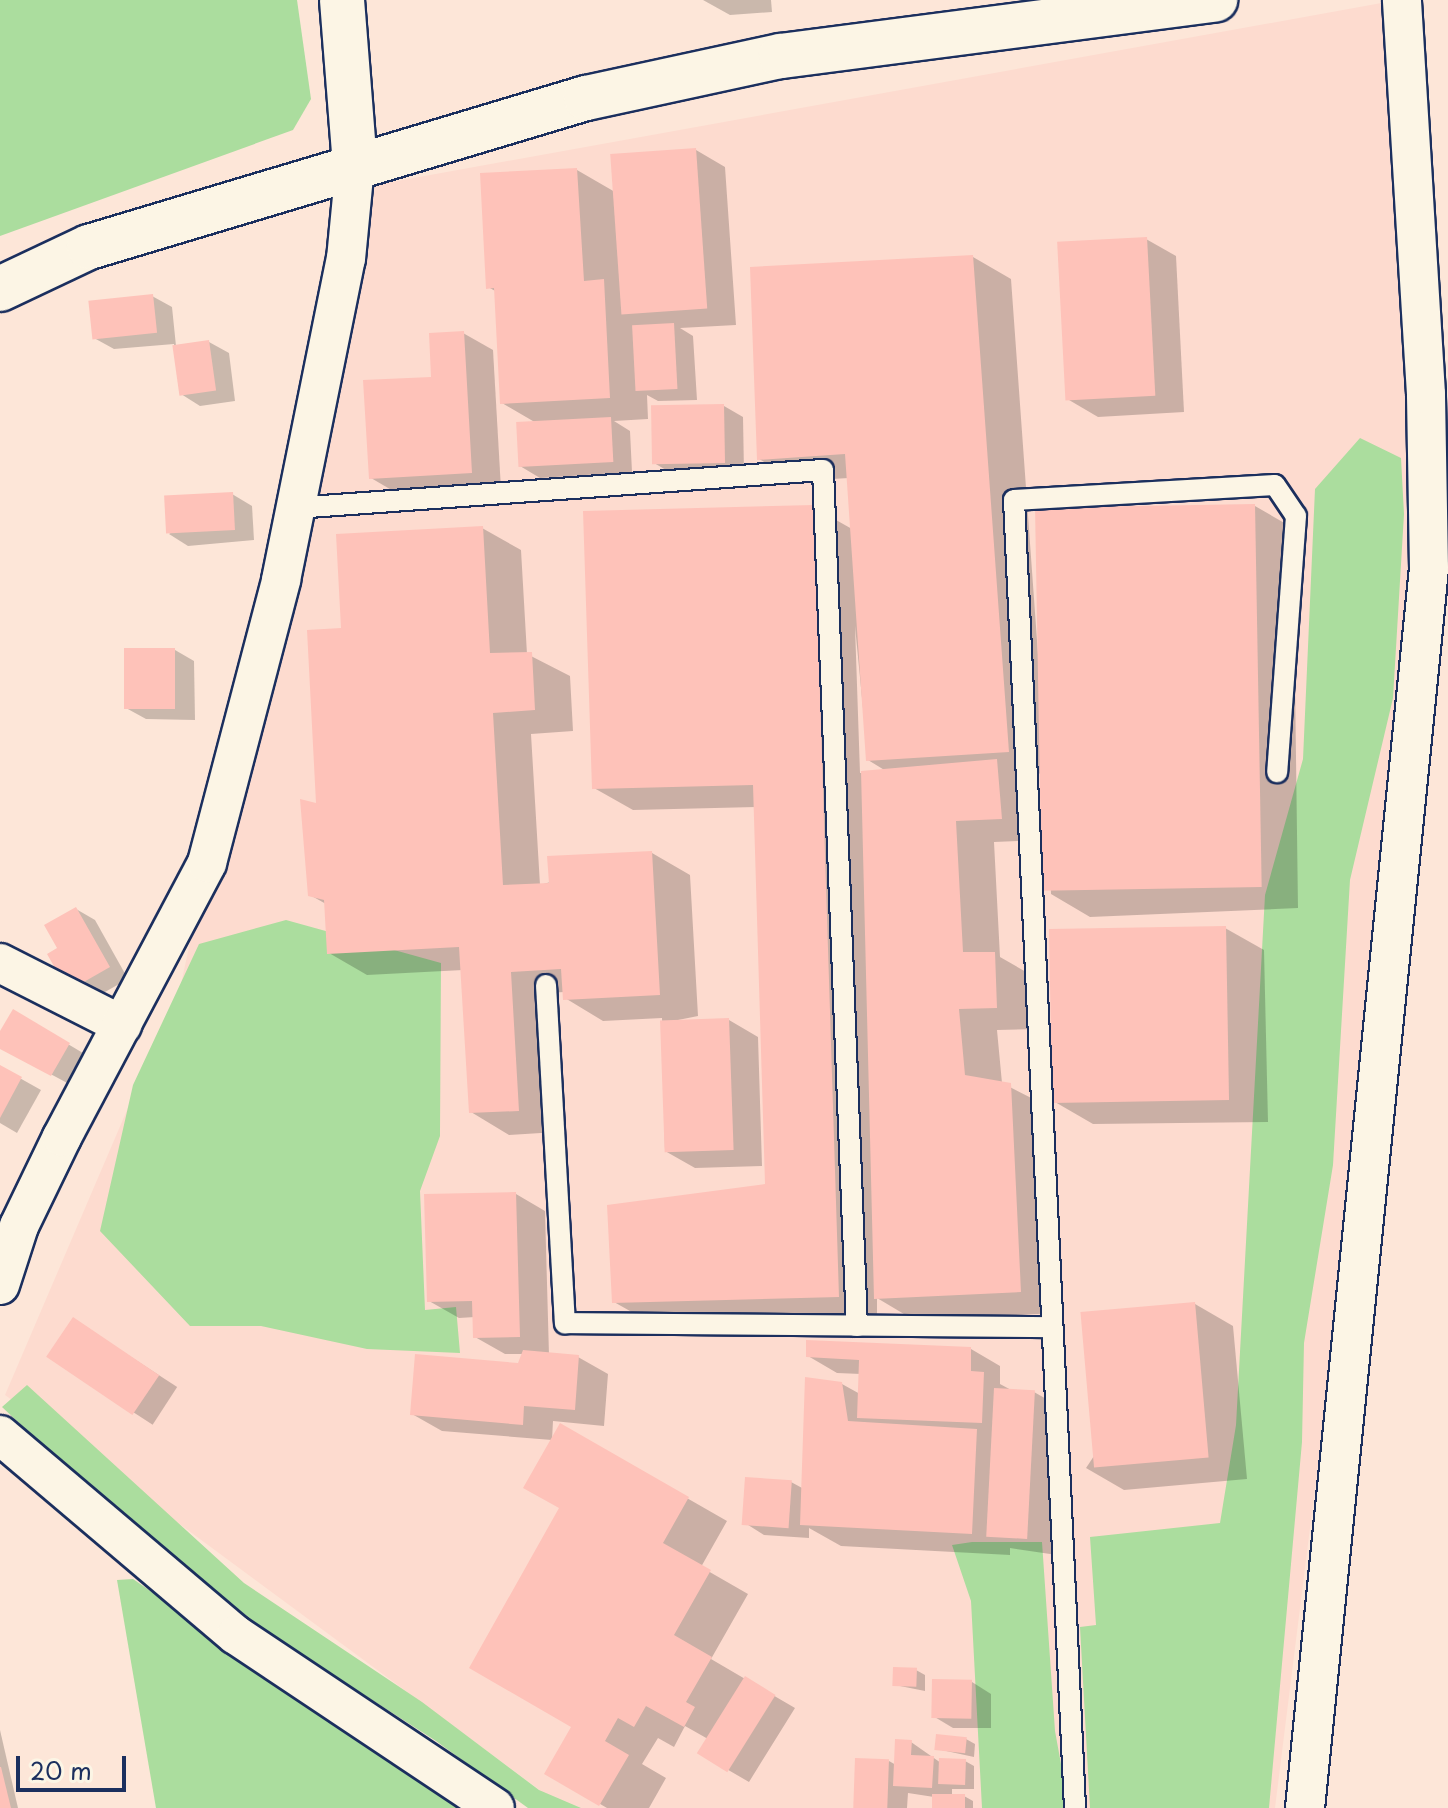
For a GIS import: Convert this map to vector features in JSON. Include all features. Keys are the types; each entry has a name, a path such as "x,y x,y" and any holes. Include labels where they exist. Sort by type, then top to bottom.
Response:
{"street":[{"path":"0,1285 10,1216 122,1025 207,863 295,508 346,259 355,165 342,0"},
{"path":"0,289 89,247 586,98 781,56 1215,0"},
{"path":"1305,1808 1429,568 1426,394 1402,0"},
{"path":"0,963 122,1025"},
{"path":"0,1435 236,1635 495,1808"}],"lane":[{"path":"295,508 823,470 857,1326"},
{"path":"1075,1808 1050,1327 1014,500 1275,485 1296,516 1277,772"},
{"path":"546,985 565,1323 1050,1327"}],"shaded area":[{"path":"1398,0 1423,625 1275,1808 564,1808 5,1395 181,984 353,189"}],"green space":[{"path":"0,0 297,0 311,99 293,130 0,236"},
{"path":"1360,438 1401,458 1404,514 1393,698 1350,880 1333,1165 1304,1343 1302,1442 1269,1808 1090,1808 1080,1627 1096,1625 1090,1537 1220,1523 1236,1425 1265,895 1303,759 1315,489"},
{"path":"286,920 441,963 440,1136 420,1191 425,1310 456,1307 460,1353 367,1349 261,1326 190,1326 100,1231 133,1085 199,944"},
{"path":"27,1385 244,1583 422,1702 539,1790 581,1808 528,1808 436,1741 271,1635 114,1512 2,1407"},
{"path":"1042,1542 1055,1731 1069,1808 982,1808 971,1601 952,1545"},
{"path":"133,1579 466,1808 156,1808 117,1580"}],"building":[{"path":"696,148 707,309 621,315 610,154"},
{"path":"577,168 584,281 604,279 610,398 500,404 494,288 486,289 480,173"},
{"path":"1147,237 1155,396 1065,400 1057,242"},
{"path":"973,255 1009,752 866,761 845,454 757,460 750,267"},
{"path":"153,294 157,333 92,340 88,301"},
{"path":"674,323 677,389 636,391 632,325"},
{"path":"464,331 472,473 369,479 363,380 431,377 429,333"},
{"path":"209,340 216,391 179,396 172,345"},
{"path":"724,404 725,463 652,464 651,405"},
{"path":"611,417 613,462 518,467 516,422"},
{"path":"233,492 235,530 166,534 164,496"},
{"path":"1255,504 1262,887 1042,891 1035,508"},
{"path":"814,505 839,1297 612,1303 607,1205 765,1184 753,785 592,789 583,511"},
{"path":"483,526 490,653 532,652 535,710 493,713 503,885 549,883 547,856 652,851 660,995 563,1000 561,969 511,972 519,1111 469,1113 459,947 327,954 324,900 308,896 300,799 316,803 307,630 341,628 336,534"},
{"path":"124,648 175,648 175,709 124,709"},
{"path":"997,759 1002,819 956,821 963,952 995,952 997,1008 959,1009 965,1075 1011,1083 1021,1292 874,1299 861,771"},
{"path":"76,907 110,967 68,991 47,954 57,948 44,925"},
{"path":"1226,926 1229,1100 1052,1103 1049,929"},
{"path":"13,1009 70,1043 51,1076 0,1049 0,1031"},
{"path":"729,1018 734,1150 665,1152 660,1020"},
{"path":"0,1065 22,1077 0,1118"},
{"path":"516,1192 520,1337 473,1338 472,1301 427,1302 424,1194"},
{"path":"1195,1302 1209,1457 1094,1467 1080,1312"},
{"path":"73,1317 159,1375 132,1415 46,1357"},
{"path":"806,1340 971,1347 971,1371 984,1372 982,1423 857,1418 859,1360 806,1357"},
{"path":"523,1350 579,1355 575,1410 524,1406 523,1425 410,1415 415,1354 518,1363"},
{"path":"805,1377 842,1382 848,1421 977,1429 972,1534 800,1525"},
{"path":"994,1388 1035,1390 1027,1539 986,1537"},
{"path":"560,1423 689,1497 663,1543 711,1570 674,1635 712,1657 686,1702 695,1707 684,1727 646,1706 634,1727 618,1718 605,1741 629,1755 599,1806 544,1774 571,1727 469,1668 559,1508 523,1488"},
{"path":"745,1477 792,1480 789,1528 742,1525"},
{"path":"893,1667 917,1668 916,1687 892,1686"},
{"path":"745,1676 776,1695 727,1772 697,1753"},
{"path":"932,1679 972,1680 971,1719 931,1718"},
{"path":"936,1734 967,1737 965,1753 934,1750"},
{"path":"895,1739 912,1740 911,1755 934,1756 932,1788 893,1786"},
{"path":"855,1758 889,1759 887,1808 853,1808"},
{"path":"939,1758 966,1759 965,1785 938,1784"},
{"path":"1,1767 11,1808 0,1808"},
{"path":"932,1794 965,1794 965,1808 932,1808"}]}
